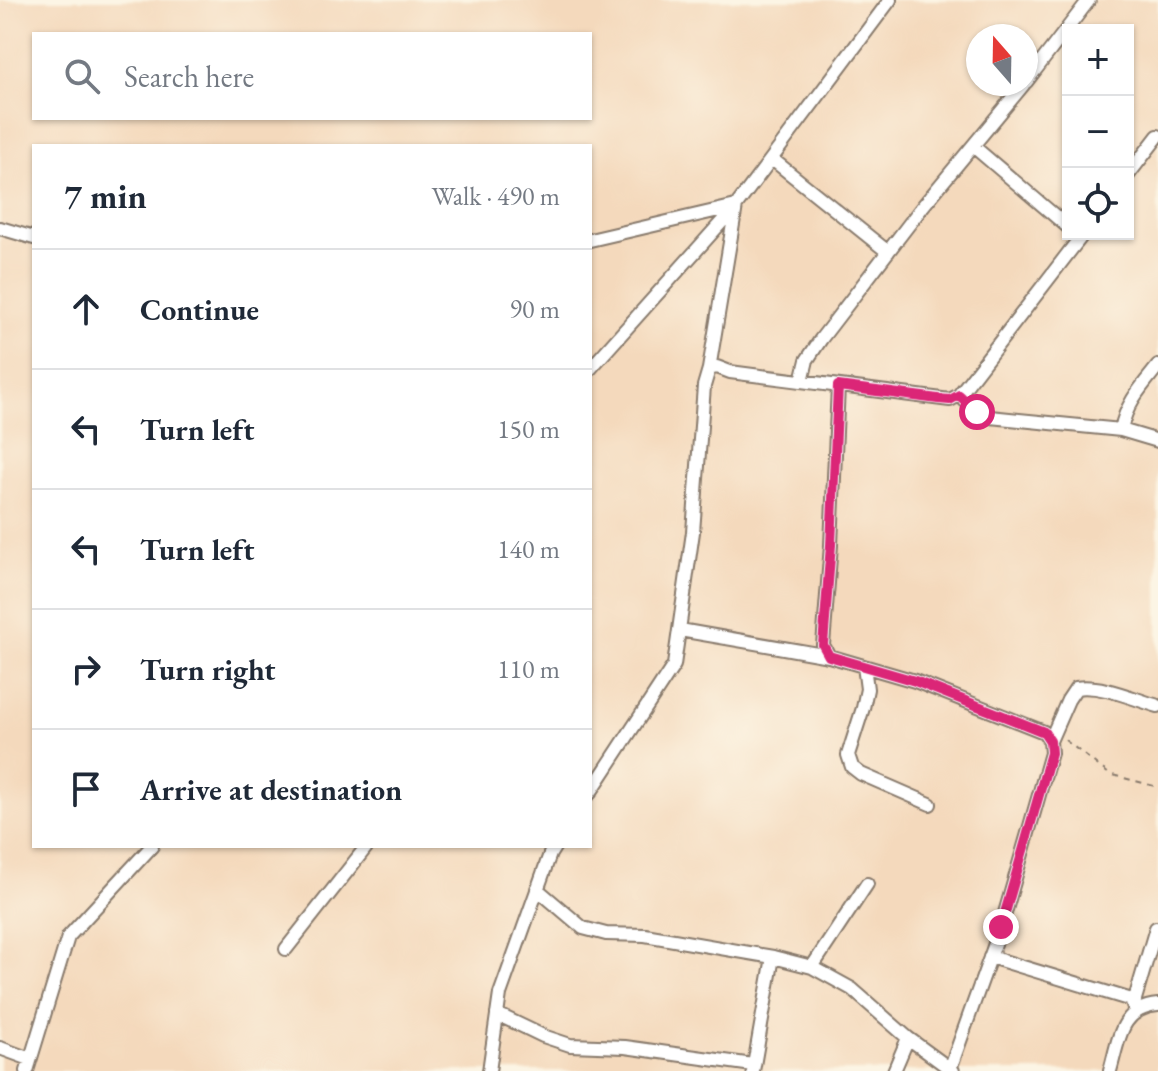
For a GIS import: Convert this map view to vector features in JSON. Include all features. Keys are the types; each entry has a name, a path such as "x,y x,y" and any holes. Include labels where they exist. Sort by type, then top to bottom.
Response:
{"street":[{"path":"592,367 736,206 890,0"},
{"path":"1038,66 1089,0"},
{"path":"802,381 807,360 821,339 1014,96"},
{"path":"1133,168 1158,136"},
{"path":"973,146 1062,222"},
{"path":"772,159 888,252"},
{"path":"592,240 736,206"},
{"path":"592,790 674,665 693,532 704,386 736,206"},
{"path":"0,228 32,237"},
{"path":"709,369 717,367 730,372 950,400 959,395 1076,240"},
{"path":"1121,430 1131,400 1158,366"},
{"path":"829,656 823,645 838,386"},
{"path":"959,395 977,412 990,417 1121,430 1158,441"},
{"path":"680,630 829,656 915,681 1052,736"},
{"path":"864,666 867,689 848,755 852,767 861,774 930,804"},
{"path":"537,889 583,928 606,934 645,935 773,957 812,967 852,989 908,1038 952,1070 990,957 1051,753 1052,736 1068,700 1076,688 1084,687 1158,706"},
{"path":"0,1048 29,1065 68,937 150,848"},
{"path":"286,949 365,848"},
{"path":"489,1071 500,994 548,849"},
{"path":"812,967 867,884"},
{"path":"1110,1071 1156,928"},
{"path":"497,1014 570,1045 625,1047 753,1068 773,957"},
{"path":"990,957 1133,1007 1158,1005"},
{"path":"894,1071 908,1038"}],"path":[{"path":"1052,736 1109,774 1158,787"}],"route":[{"path":"977,412 959,395 950,400 838,386 823,645 829,656 915,681 1044,732 1050,741 1051,753 1001,927"}]}
